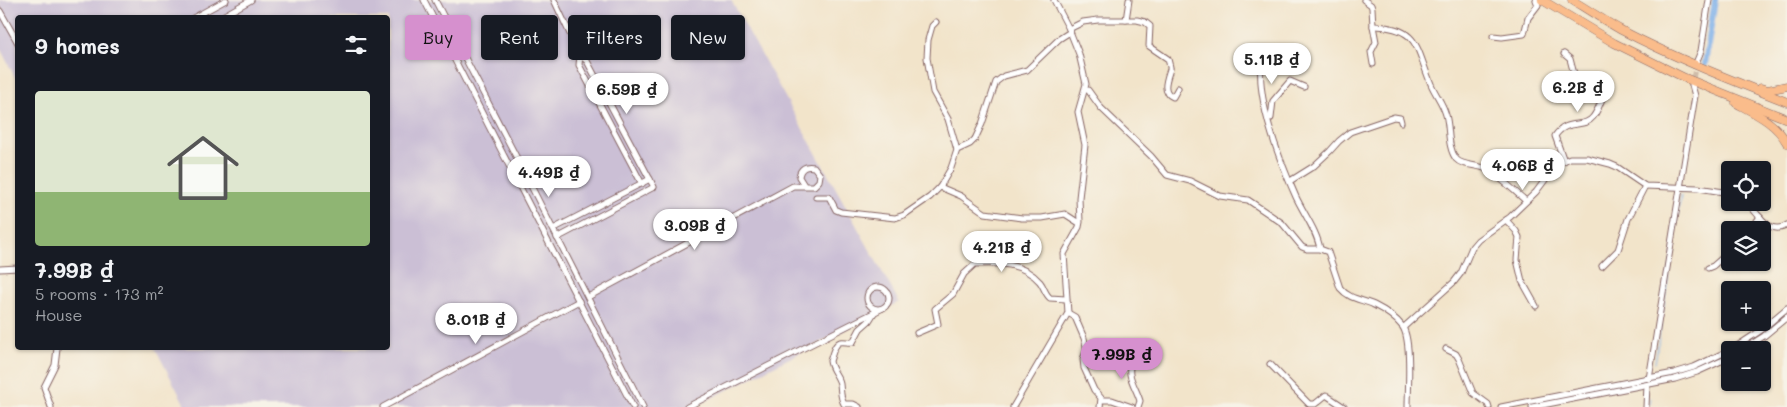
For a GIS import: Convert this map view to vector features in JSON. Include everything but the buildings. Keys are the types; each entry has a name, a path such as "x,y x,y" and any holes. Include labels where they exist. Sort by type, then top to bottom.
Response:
{"highway":[{"path":"1542,0 1614,43 1763,118 1781,134 1787,143"},
{"path":"1572,0 1621,29 1668,53 1787,102"},
{"path":"1668,53 1762,89 1768,90 1787,86"},
{"path":"1685,78 1787,119"}],"street":[{"path":"199,15 226,0"},
{"path":"224,15 251,0"},
{"path":"424,0 633,407"},
{"path":"435,0 643,407"},
{"path":"554,0 568,30"},
{"path":"1012,407 1068,313 1064,254 1080,222 1079,198 1085,145 1078,112 1086,84 1070,31 1054,0"},
{"path":"1126,20 1128,0"},
{"path":"1364,0 1372,8 1376,42 1371,52 1373,64"},
{"path":"1493,36 1502,37 1524,34 1528,18 1538,5 1536,0"},
{"path":"1696,63 1702,44 1709,0"},
{"path":"0,11 15,38"},
{"path":"957,150 970,144 975,139 996,82 1004,76 1028,70 1077,24 1091,20 1142,21 1148,24 1151,30 1149,46 1168,59 1170,68 1166,86 1169,96 1173,97 1178,88"},
{"path":"816,197 829,197 836,210 841,212 896,218 904,215 930,197 940,187 957,150 948,119 933,92 927,58 928,40 932,26 936,22"},
{"path":"1373,26 1393,28 1408,36 1416,44 1431,83 1444,109 1450,142 1457,159 1461,162 1486,168 1526,201"},
{"path":"1564,54 1570,59 1574,74 1604,94 1592,119 1584,123 1568,125 1556,134 1555,136 1564,161"},
{"path":"580,60 579,65 642,184"},
{"path":"558,238 654,187 586,60"},
{"path":"1261,63 1261,88 1277,151 1320,249"},
{"path":"1270,125 1272,104 1281,90 1290,81 1304,87"},
{"path":"1649,379 1695,96 1692,85"},
{"path":"1085,90 1088,90 1101,108 1152,156 1167,176 1195,183 1220,196 1248,200 1282,224 1302,247 1307,250 1320,249 1330,254 1335,276 1344,293 1354,299 1376,306 1404,327 1410,368 1408,407"},
{"path":"1290,181 1314,166 1350,132 1394,117 1400,118 1401,122"},
{"path":"1404,327 1454,282 1461,272 1472,247 1478,240 1506,220 1536,192 1551,172 1570,158 1581,157 1610,164 1644,186 1688,187 1721,191"},
{"path":"588,297 793,186 804,185 811,187 817,184 820,178 819,172 814,167 807,166 801,170 793,186"},
{"path":"799,177 804,185"},
{"path":"553,229 650,179"},
{"path":"1602,266 1618,250 1628,219 1644,186"},
{"path":"940,187 961,196 985,213 1022,218 1042,218 1065,214 1080,222"},
{"path":"1754,211 1773,228 1780,229 1787,225"},
{"path":"1506,220 1519,237 1517,251 1522,281 1536,306"},
{"path":"1708,268 1721,259"},
{"path":"917,333 938,324 935,309 953,294 964,274 975,264 1009,264 1026,271 1039,280 1050,298 1066,299"},
{"path":"0,269 15,268"},
{"path":"686,407 872,313 885,307 889,301 888,294 880,287 872,289 868,294 872,313 869,321 860,328 853,342 841,342 837,345 830,361 833,372 840,384 842,402 859,407"},
{"path":"383,407 579,301"},
{"path":"869,304 878,309 885,307"},
{"path":"1746,341 1787,308"},
{"path":"1068,313 1075,317 1084,338 1087,350 1083,359 1084,368 1094,390 1102,400"},
{"path":"1756,341 1787,317"},
{"path":"1446,349 1456,354 1473,393 1490,407"},
{"path":"51,407 44,388 55,365 57,350"},
{"path":"1501,407 1649,379 1694,367 1721,356"},
{"path":"1132,357 1134,359 1130,364 1129,372 1140,401 1138,407"},
{"path":"1532,407 1555,405 1647,385 1697,372 1721,358"},
{"path":"1270,364 1309,404 1315,404 1326,395 1344,407"},
{"path":"1646,407 1647,385"},
{"path":"1100,407 1102,400"},
{"path":"1102,400 1112,400 1132,407"}],"shaded area":[{"path":"0,0 731,0 739,15 671,15 671,60 745,60 745,25 899,302 694,407 186,407 156,350 390,350 390,15 15,15 15,77 0,48"}],"waterway":[{"path":"1705,64 1715,0"},
{"path":"1655,363 1681,195"},
{"path":"1649,405 1650,399"}],"tunnel":[{"path":"1692,84 1696,63"}]}
